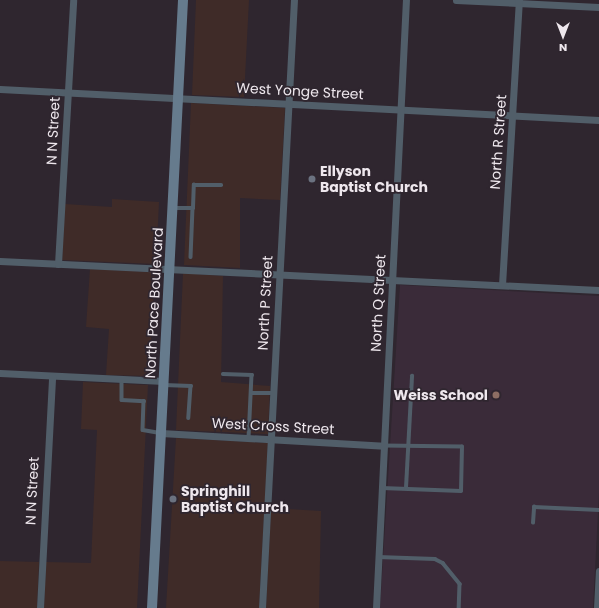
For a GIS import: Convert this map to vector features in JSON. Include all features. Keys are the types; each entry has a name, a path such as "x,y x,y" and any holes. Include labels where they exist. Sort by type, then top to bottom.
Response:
{"main road":[{"name":"North Pace Boulevard","path":"152,608 183,0"}],"street":[{"name":"N N Street","path":"58,264 73,0"},
{"name":"North P Street","path":"262,608 294,0"},
{"name":"North Q Street","path":"376,608 406,0"},
{"path":"456,0 599,7"},
{"name":"North R Street","path":"502,285 519,2"},
{"name":"West Yonge Street","path":"0,88 599,120"},
{"path":"0,261 170,268 599,290"},
{"path":"0,373 122,379 164,383"},
{"name":"N N Street","path":"40,608 52,376"},
{"name":"West Cross Street","path":"161,433 384,446"},
{"path":"597,608 599,571"}],"lane":[{"path":"191,257 194,185 221,185"},
{"path":"173,208 193,208"},
{"path":"223,374 252,375 249,438"},
{"path":"406,488 412,376"},
{"path":"122,379 122,400 144,401 143,430 161,433"},
{"path":"164,383 191,386 189,418"},
{"path":"252,393 273,393"},
{"path":"382,488 461,491 462,448 384,446"},
{"path":"533,523 534,507 599,510"},
{"path":"378,557 435,559 443,563 460,584 459,608"}],"shaded area":[{"path":"196,0 249,0 244,97 192,95"},
{"path":"191,103 285,108 280,200 240,198 240,268 184,265"},
{"path":"112,199 159,202 156,264 62,260 65,204 112,207"},
{"path":"90,269 155,272 149,376 106,375 109,329 86,327"},
{"path":"183,273 223,276 221,382 270,386 268,434 176,430"},
{"name":"Weiss School","path":"400,285 599,296 599,493 593,608 380,608"},
{"path":"83,382 148,385 137,608 44,608 46,562 91,563 97,430 81,429"},
{"path":"176,438 268,443 259,608 166,608"},
{"path":"271,508 321,511 319,608 266,608"},
{"path":"0,561 39,562 37,608 0,608"}],"place":[{"name":"Ellyson Baptist Church","path":"312,179"},
{"name":"Weiss School","path":"496,395"},
{"name":"Springhill Baptist Church","path":"173,499"}]}
